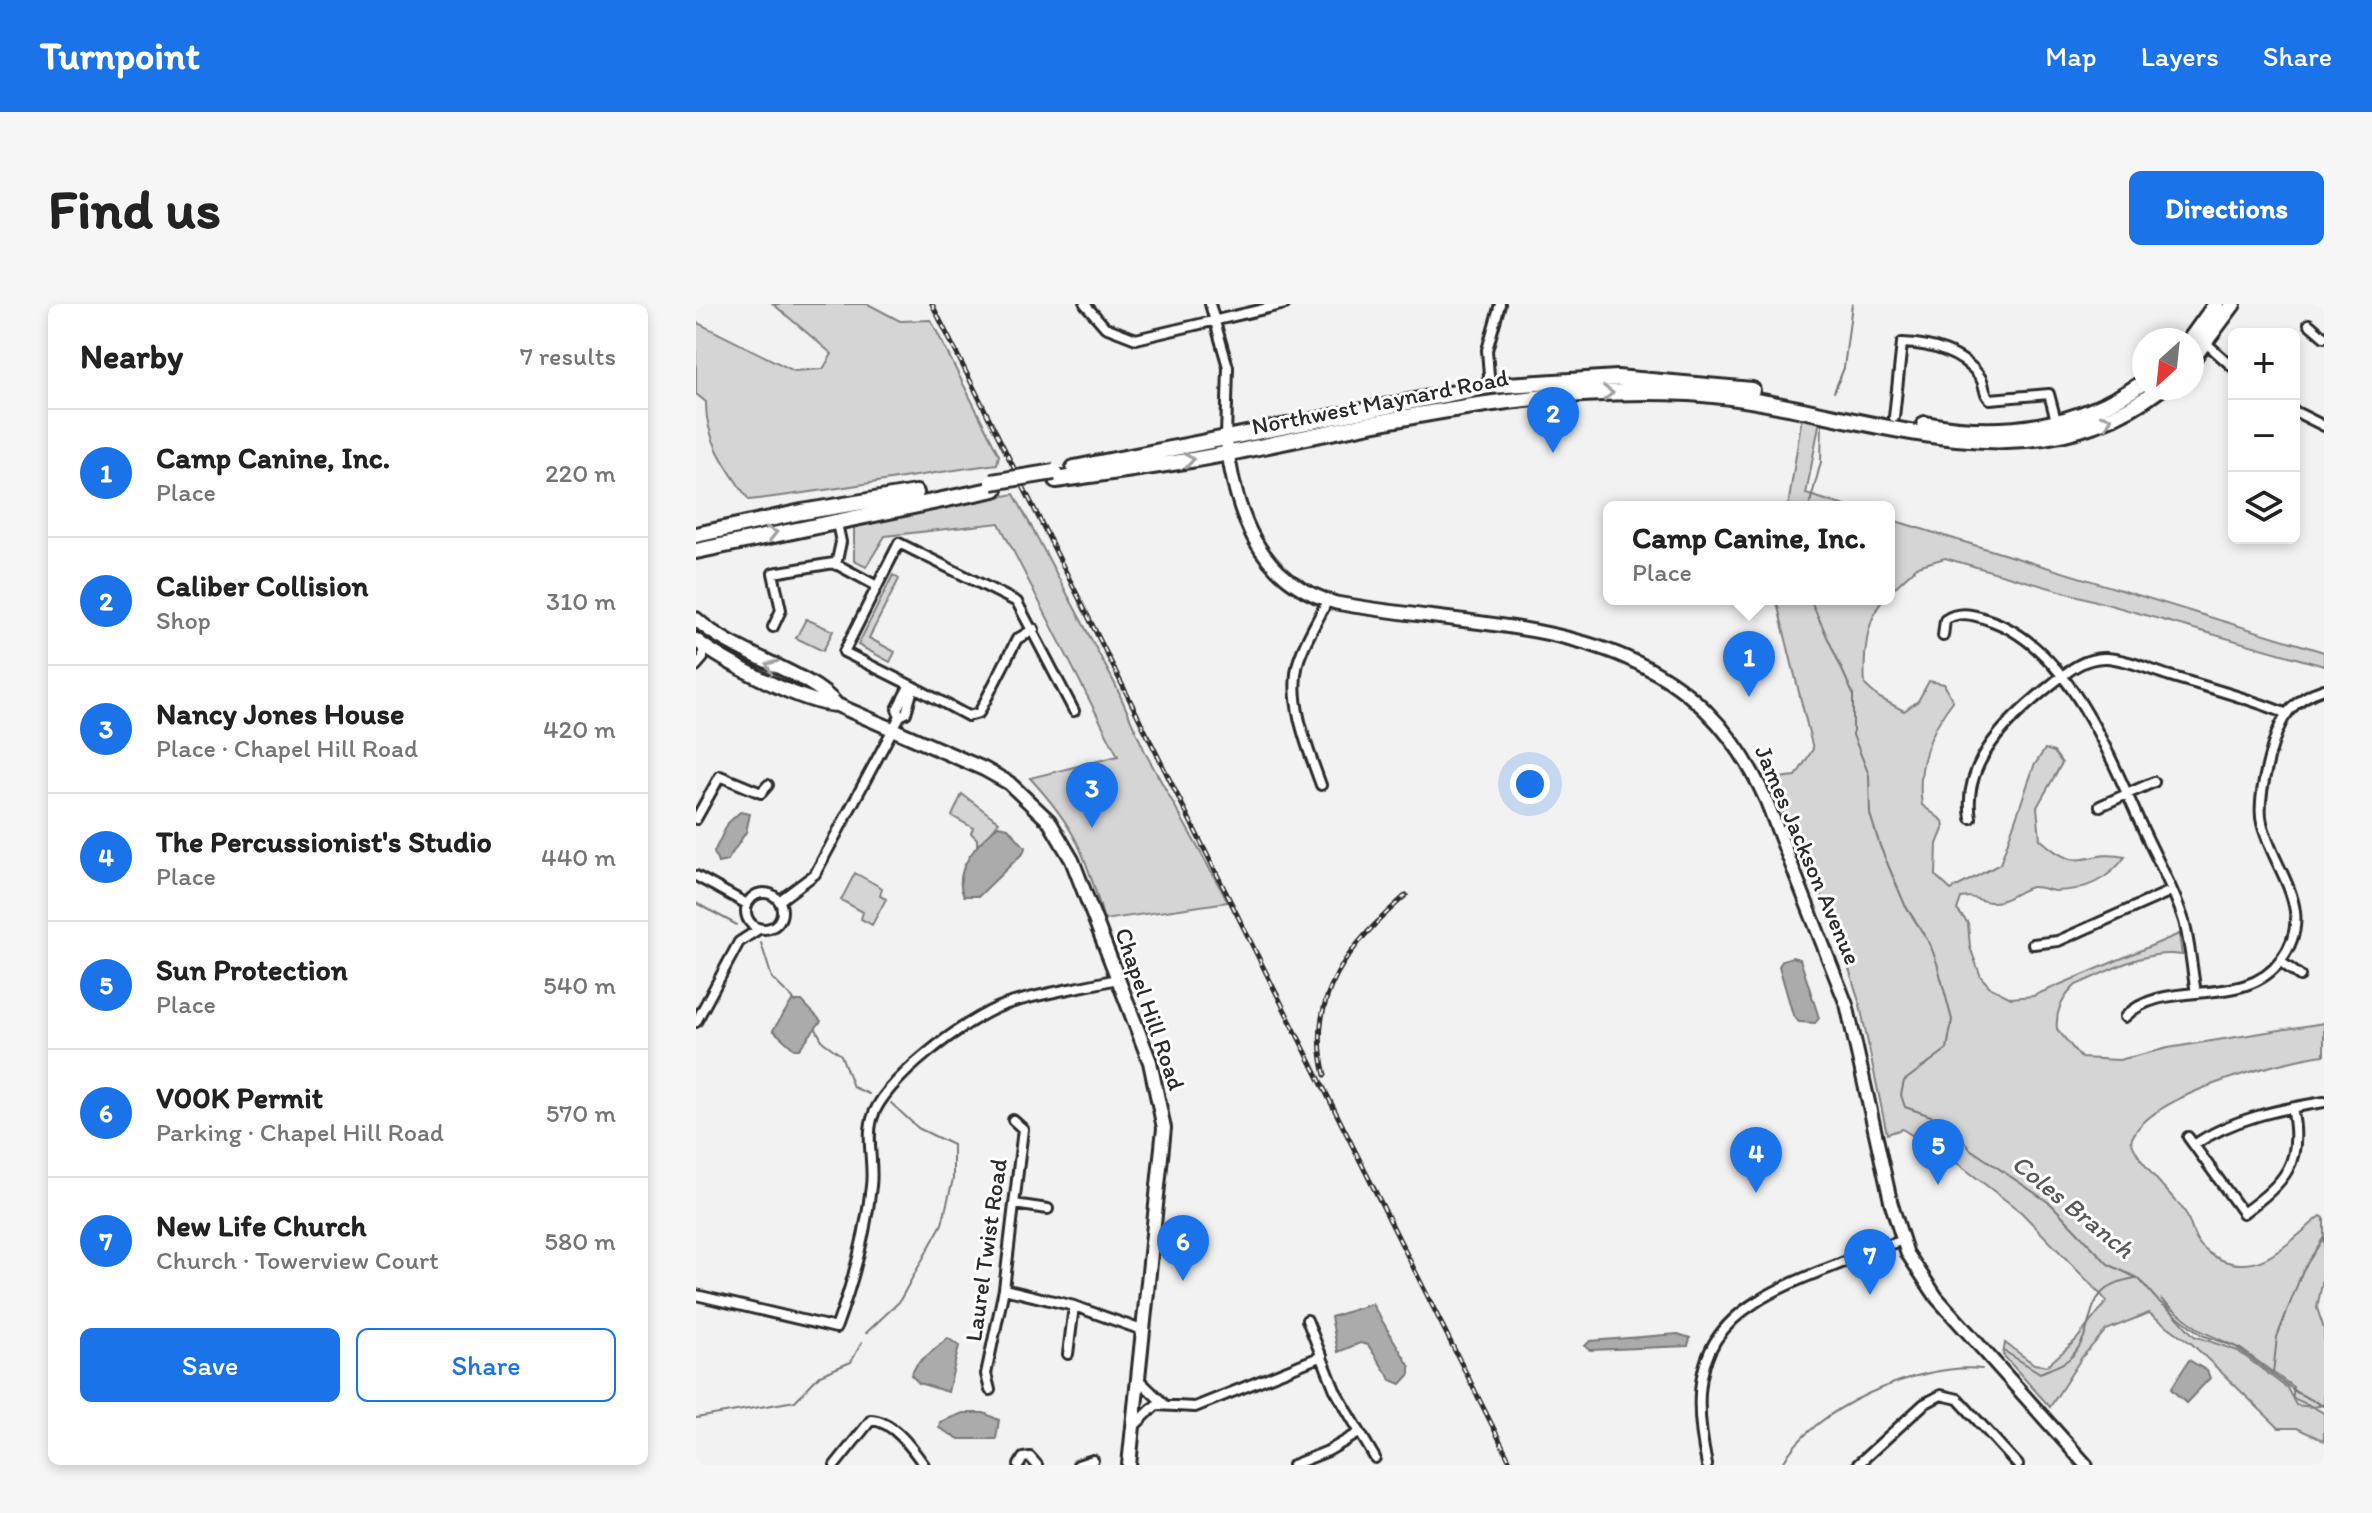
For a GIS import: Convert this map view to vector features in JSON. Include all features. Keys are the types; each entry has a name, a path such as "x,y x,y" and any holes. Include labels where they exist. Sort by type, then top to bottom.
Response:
{"main road":[{"path":"2203,328 2216,304"},
{"path":"2204,332 2233,304"},
{"name":"Northwest Maynard Road","path":"696,535 802,512 1055,476 1227,446 1491,393 1617,378 1770,392 1986,432 2058,430 2132,389"},
{"name":"Northwest Maynard Road","path":"1491,393 1689,393 1778,403 1974,442 2008,443 2103,422 2141,400"},
{"name":"Northwest Maynard Road","path":"696,551 993,485"},
{"name":"Chapel Hill Road","path":"696,619 723,642 825,690 837,705"},
{"name":"Chapel Hill Road","path":"698,645 819,704 837,705 984,769 1009,783 1039,810 1062,840 1150,1062 1164,1128 1129,1465"}],"street":[{"path":"1085,304 1114,334 1136,339 1285,304"},
{"path":"1210,304 1218,322 1228,367 1227,446"},
{"path":"1491,393 1488,341 1500,304"},
{"path":"2309,324 2324,337"},
{"path":"1894,417 1902,343 1915,343 1936,346 1974,371 1990,399 2049,394 2058,430"},
{"path":"2204,344 2228,363"},
{"path":"2300,414 2324,426"},
{"name":"James Jackson Avenue","path":"1227,446 1238,504 1255,546 1281,576 1327,601 1584,640 1656,670 1694,698 1723,727 1746,760 1766,800 1847,1006 1901,1241 1927,1286 2086,1465"},
{"path":"836,519 841,542 836,565"},
{"path":"1034,629 1017,639 979,713 973,717 844,652 899,543 903,544 1017,602 1034,629 1074,711"},
{"path":"773,627 781,610 773,573 836,565 877,586"},
{"path":"1321,785 1298,704 1296,676 1302,651 1327,601"},
{"path":"1943,636 1945,620 1949,616 1964,614 1992,621 2028,640 2061,677 2100,737 2171,891 2184,923 2196,993"},
{"path":"696,666 703,658 698,645"},
{"path":"1971,818 1968,799 1994,739 2011,718 2061,677 2094,659 2120,661 2287,714"},
{"path":"779,901 815,874 894,730 900,716 897,709 907,690 914,688"},
{"path":"2125,1017 2141,1003 2248,984 2281,962 2293,935 2296,906 2265,833 2260,809 2275,742 2287,714 2308,696 2324,689"},
{"path":"696,819 720,776 761,793 768,785"},
{"path":"2100,806 2154,782"},
{"path":"696,876 747,904"},
{"path":"2033,944 2058,941 2171,891"},
{"path":"747,904 763,894 779,901"},
{"path":"745,935 771,928 779,922 782,915 779,901"},
{"path":"696,1022 745,935 749,922 747,904"},
{"path":"749,922 759,929"},
{"path":"2281,962 2300,976"},
{"path":"696,1295 836,1328 860,1256 872,1183 871,1123 880,1101 906,1073 953,1036 1003,1005 1117,979"},
{"path":"2292,1108 2296,1144 2287,1172 2273,1189 2243,1213 2191,1141 2213,1131 2292,1108 2324,1102"},
{"name":"Laurel Twist Road","path":"990,1390 986,1374 1004,1289 1023,1129 1013,1120"},
{"path":"1014,1204 1048,1209"},
{"path":"1707,1465 1701,1430 1700,1388 1719,1335 1742,1308 1765,1294 1901,1241"},
{"path":"1004,1289 1074,1306 1142,1330"},
{"path":"1068,1354 1074,1306"},
{"path":"1307,1320 1335,1390 1375,1458"},
{"path":"1133,1428 1146,1411 1163,1403 1195,1407 1322,1356"},
{"path":"1136,1377 1163,1403"},
{"path":"1857,1465 1924,1404 1941,1395 1958,1399 2018,1465"},
{"path":"835,1465 871,1420 877,1420 899,1435 924,1465"},
{"path":"1293,1465 1328,1451 1359,1433"},
{"path":"1019,1465 1023,1458 1030,1457 1037,1465"},
{"path":"1078,1465 1093,1460"}],"shaded area":[{"path":"773,304 868,304 900,321 931,320 999,455 997,464 749,500 719,454 709,429 706,402 696,394 696,322 794,371 823,369 832,354"},
{"path":"1802,416 1820,420 1806,494 1829,501 1789,501"},
{"path":"1014,494 1115,684 1146,754 1228,902 1104,920 1078,843 1030,778 1118,756 999,523 885,536 866,567 854,561 854,524"},
{"path":"1895,521 2324,652 2324,666 1945,558 1918,566 1895,587"},
{"path":"893,575 899,579 869,638 895,652 890,662 858,645"},
{"path":"1777,605 1880,605 1867,639 1865,685 1878,697 1904,711 1918,701 1929,681 1944,684 1953,701 1932,737 1921,777 1922,805 1943,821 1944,827 1937,844 1936,876 1951,890 2000,864 2034,766 2045,749 2054,752 2062,763 2037,807 2040,839 2065,857 2125,857 2103,878 2075,889 2055,891 2031,887 1996,902 1961,898 1957,910 1968,923 1970,947 1981,977 1991,988 2011,998 2033,996 2179,934 2182,955 2155,955 2128,962 2076,985 2067,994 2059,1010 2057,1029 2081,1058 2119,1060 2168,1048 2324,1023 2324,1055 2277,1064 2187,1095 2142,1124 2131,1141 2147,1168 2183,1209 2200,1245 2222,1260 2237,1264 2264,1259 2288,1244 2321,1216 2324,1218 2324,1274 2317,1308 2324,1329 2324,1405 2313,1407 2324,1413 2324,1441 2297,1428 2279,1428 2192,1344 2149,1313 2106,1330 2082,1357 2050,1407 2003,1355 2005,1343 2034,1364 2047,1366 2076,1340 2107,1301 2021,1212 1961,1166 1902,1129 1887,1134 1860,1005 1837,929 1768,779 1796,776 1813,749","holes":["2161,1299 2201,1331 2241,1349 2293,1387 2293,1398 2313,1407 2296,1405 2287,1388 2238,1351 2194,1336"]},
{"path":"806,619 833,631 823,651 796,638"},
{"path":"962,794 999,822 977,847 977,839 971,833 973,828 952,816"},
{"path":"740,812 750,814 746,832 727,861 718,863 714,852 728,823"},
{"path":"998,826 1008,828 1025,847 1024,852 979,896 964,896 961,877 964,867 975,848"},
{"path":"855,873 882,888 880,896 886,899 872,925 861,919 863,912 841,900"},
{"path":"1792,957 1800,959 1819,1018 1815,1023 1799,1022 1793,1015 1779,966 1783,960"},
{"path":"792,1001 802,1001 821,1021 799,1049 794,1049 773,1030"},
{"path":"1372,1304 1410,1367 1410,1374 1401,1384 1391,1380 1368,1345 1360,1343 1338,1352 1331,1317"},
{"path":"1678,1334 1690,1338 1688,1346 1590,1350 1585,1346 1590,1341"},
{"path":"948,1338 959,1346 948,1392 919,1383 911,1375 917,1364"},
{"path":"2189,1360 2207,1371 2210,1378 2186,1403 2171,1389"},
{"path":"963,1413 984,1413 999,1420 996,1439 959,1439 939,1428 940,1422"}],"waterway":[{"name":"Coles Branch","path":"1834,392 1844,368 1852,304"},
{"name":"Coles Branch","path":"1811,501 1821,462 1822,421"},
{"name":"Coles Branch","path":"1813,605 1853,694 1853,735 1869,775 1870,814 1880,846 1905,905 1930,944 1952,1020 1947,1049 1904,1081 1901,1095 1905,1107 1951,1123 1970,1149 2051,1204 2108,1264 2139,1279 2158,1301 2202,1335 2236,1347 2296,1392 2324,1406"},
{"path":"696,903 737,925"},
{"path":"761,943 772,978 796,1002"},
{"path":"816,1029 823,1042 841,1055 853,1087 869,1094"},
{"path":"866,1333 899,1302 942,1224 953,1179 953,1145 918,1128 891,1103"},
{"path":"2273,1373 2277,1337 2303,1270 2324,1237"},
{"path":"2004,1351 2040,1373 2062,1363 2073,1355 2081,1343 2097,1299 2117,1283 2135,1278"},
{"path":"696,1418 795,1401 820,1375 851,1362 862,1342"},
{"path":"1782,1465 1796,1444 1816,1425 1870,1393 1929,1373 1982,1369"}],"railway":[{"path":"932,304 1512,1465"},
{"path":"1325,1075 1320,1046 1321,1020 1337,973 1367,933 1406,895"}],"place":[{"name":"Caliber Collision","path":"1553,453"},
{"name":"Camp Canine, Inc.","path":"1749,697"},
{"name":"Nancy Jones House","path":"1092,828"},
{"name":"Sun Protection","path":"1938,1185"},
{"name":"The Percussionist's Studio","path":"1756,1193"},
{"name":"V00K Permit","path":"1183,1281"},
{"name":"New Life Church","path":"1870,1295"}]}
